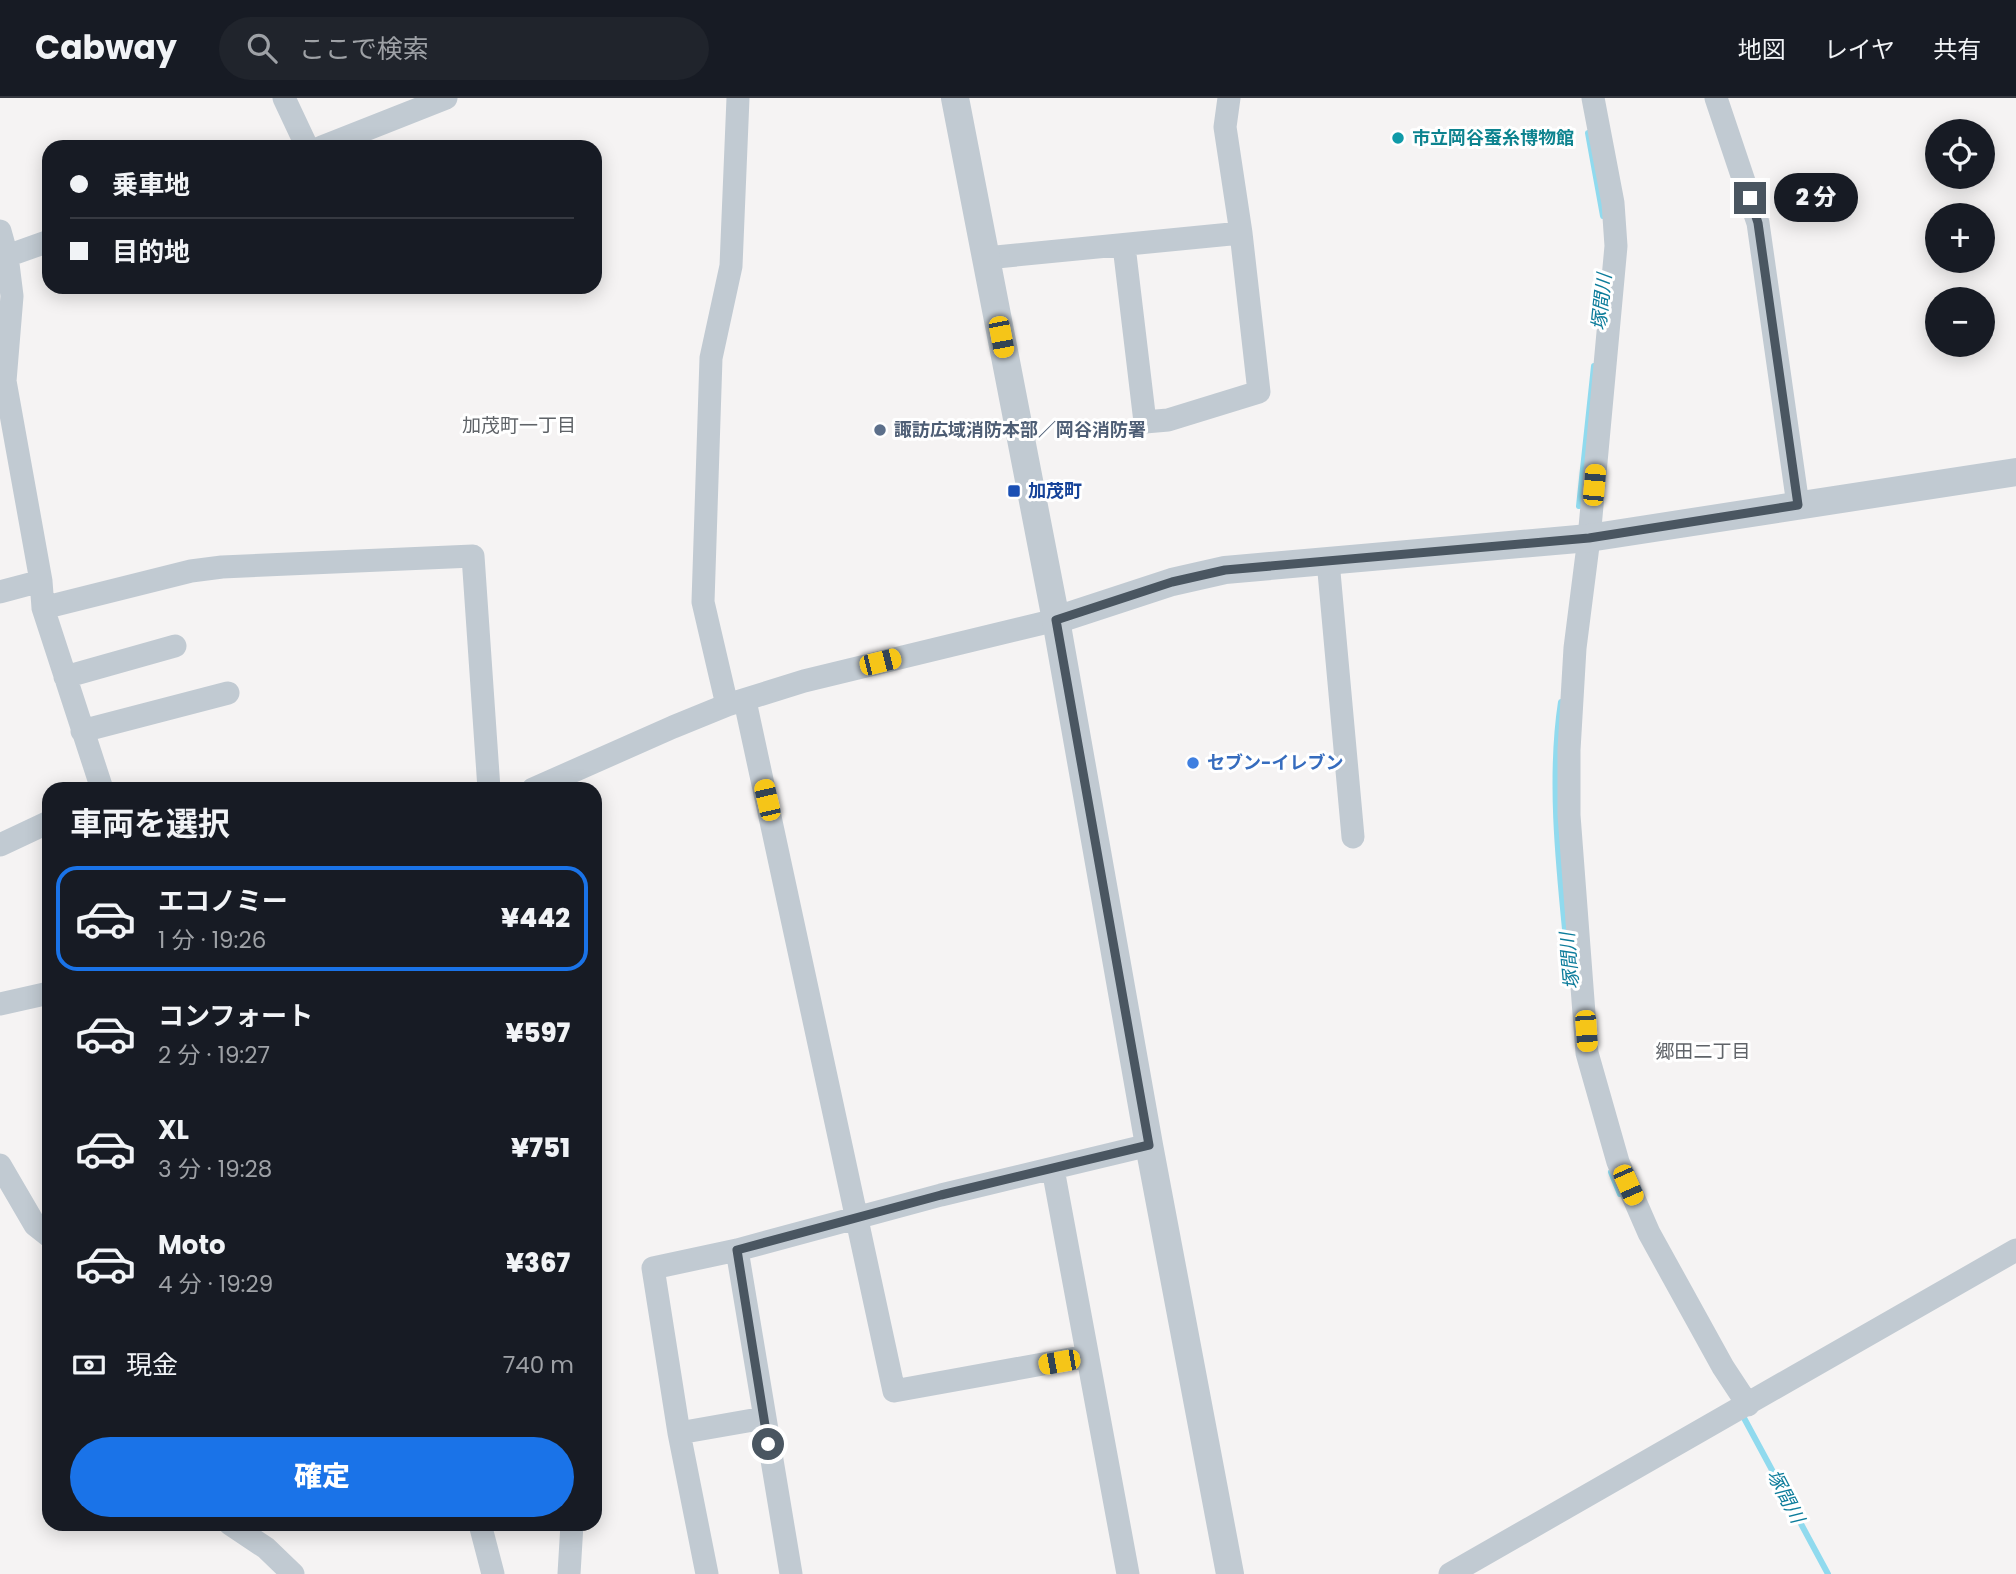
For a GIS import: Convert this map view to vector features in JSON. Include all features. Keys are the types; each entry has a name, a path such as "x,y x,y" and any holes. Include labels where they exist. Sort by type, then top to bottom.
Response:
{"street":[{"path":"284,98 304,140"},
{"path":"340,140 446,98"},
{"path":"738,98 731,265 711,358 703,602 736,703 858,1218 894,1391 1087,1356"},
{"path":"956,98 1056,620 1149,1145 1230,1574"},
{"path":"1124,246 1145,422 1168,421 1259,392 1241,233 1225,127 1229,98"},
{"path":"1593,98 1613,203 1616,246 1589,538 1575,648 1569,750 1569,815 1587,1053 1618,1162 1649,1233 1723,1367 1748,1405"},
{"path":"1716,98 1758,223 1798,505"},
{"path":"986,258 1241,233"},
{"path":"42,241 2,238 12,296 5,381 44,608 100,782"},
{"path":"549,782 673,727 804,681 1056,620 1172,582 1225,570 1589,538 2016,472"},
{"path":"44,608 191,571 473,556 489,782"},
{"path":"1328,561 1353,838"},
{"path":"0,592 41,581"},
{"path":"65,677 175,646"},
{"path":"82,731 228,693"},
{"path":"0,845 42,825"},
{"path":"0,1004 42,995"},
{"path":"707,1574 679,1433 653,1268 737,1250 941,1195 1149,1145"},
{"path":"0,1165 36,1225 42,1230"},
{"path":"1053,1169 1128,1574"},
{"path":"737,1250 791,1574"},
{"path":"1450,1574 2016,1250"},
{"path":"679,1433 764,1418"},
{"path":"240,1531 266,1548 293,1574"},
{"path":"482,1531 493,1574"},
{"path":"569,1574 572,1531"}],"waterway":[{"name":"塚間川","path":"1588,133 1603,216"},
{"name":"塚間川","path":"1579,506 1594,366"},
{"name":"塚間川","path":"1561,702 1557,734 1556,802 1569,970"},
{"name":"塚間川","path":"1611,1172 1620,1194"},
{"name":"塚間川","path":"1744,1418 1828,1574"}],"place":[{"name":"市立岡谷蚕糸博物館","path":"1398,138"},
{"name":"諏訪広域消防本部／岡谷消防署","path":"880,430"},
{"name":"加茂町","path":"1014,491"},
{"name":"セブン-イレブン","path":"1193,763"}],"district":[{"name":"加茂町一丁目","path":"519,425"},
{"name":"郷田二丁目","path":"1703,1051"}],"route":[{"path":"768,1444 737,1250 941,1195 1149,1145 1056,620 1172,582 1225,570 1589,538 1798,505 1758,223 1750,198"}]}
